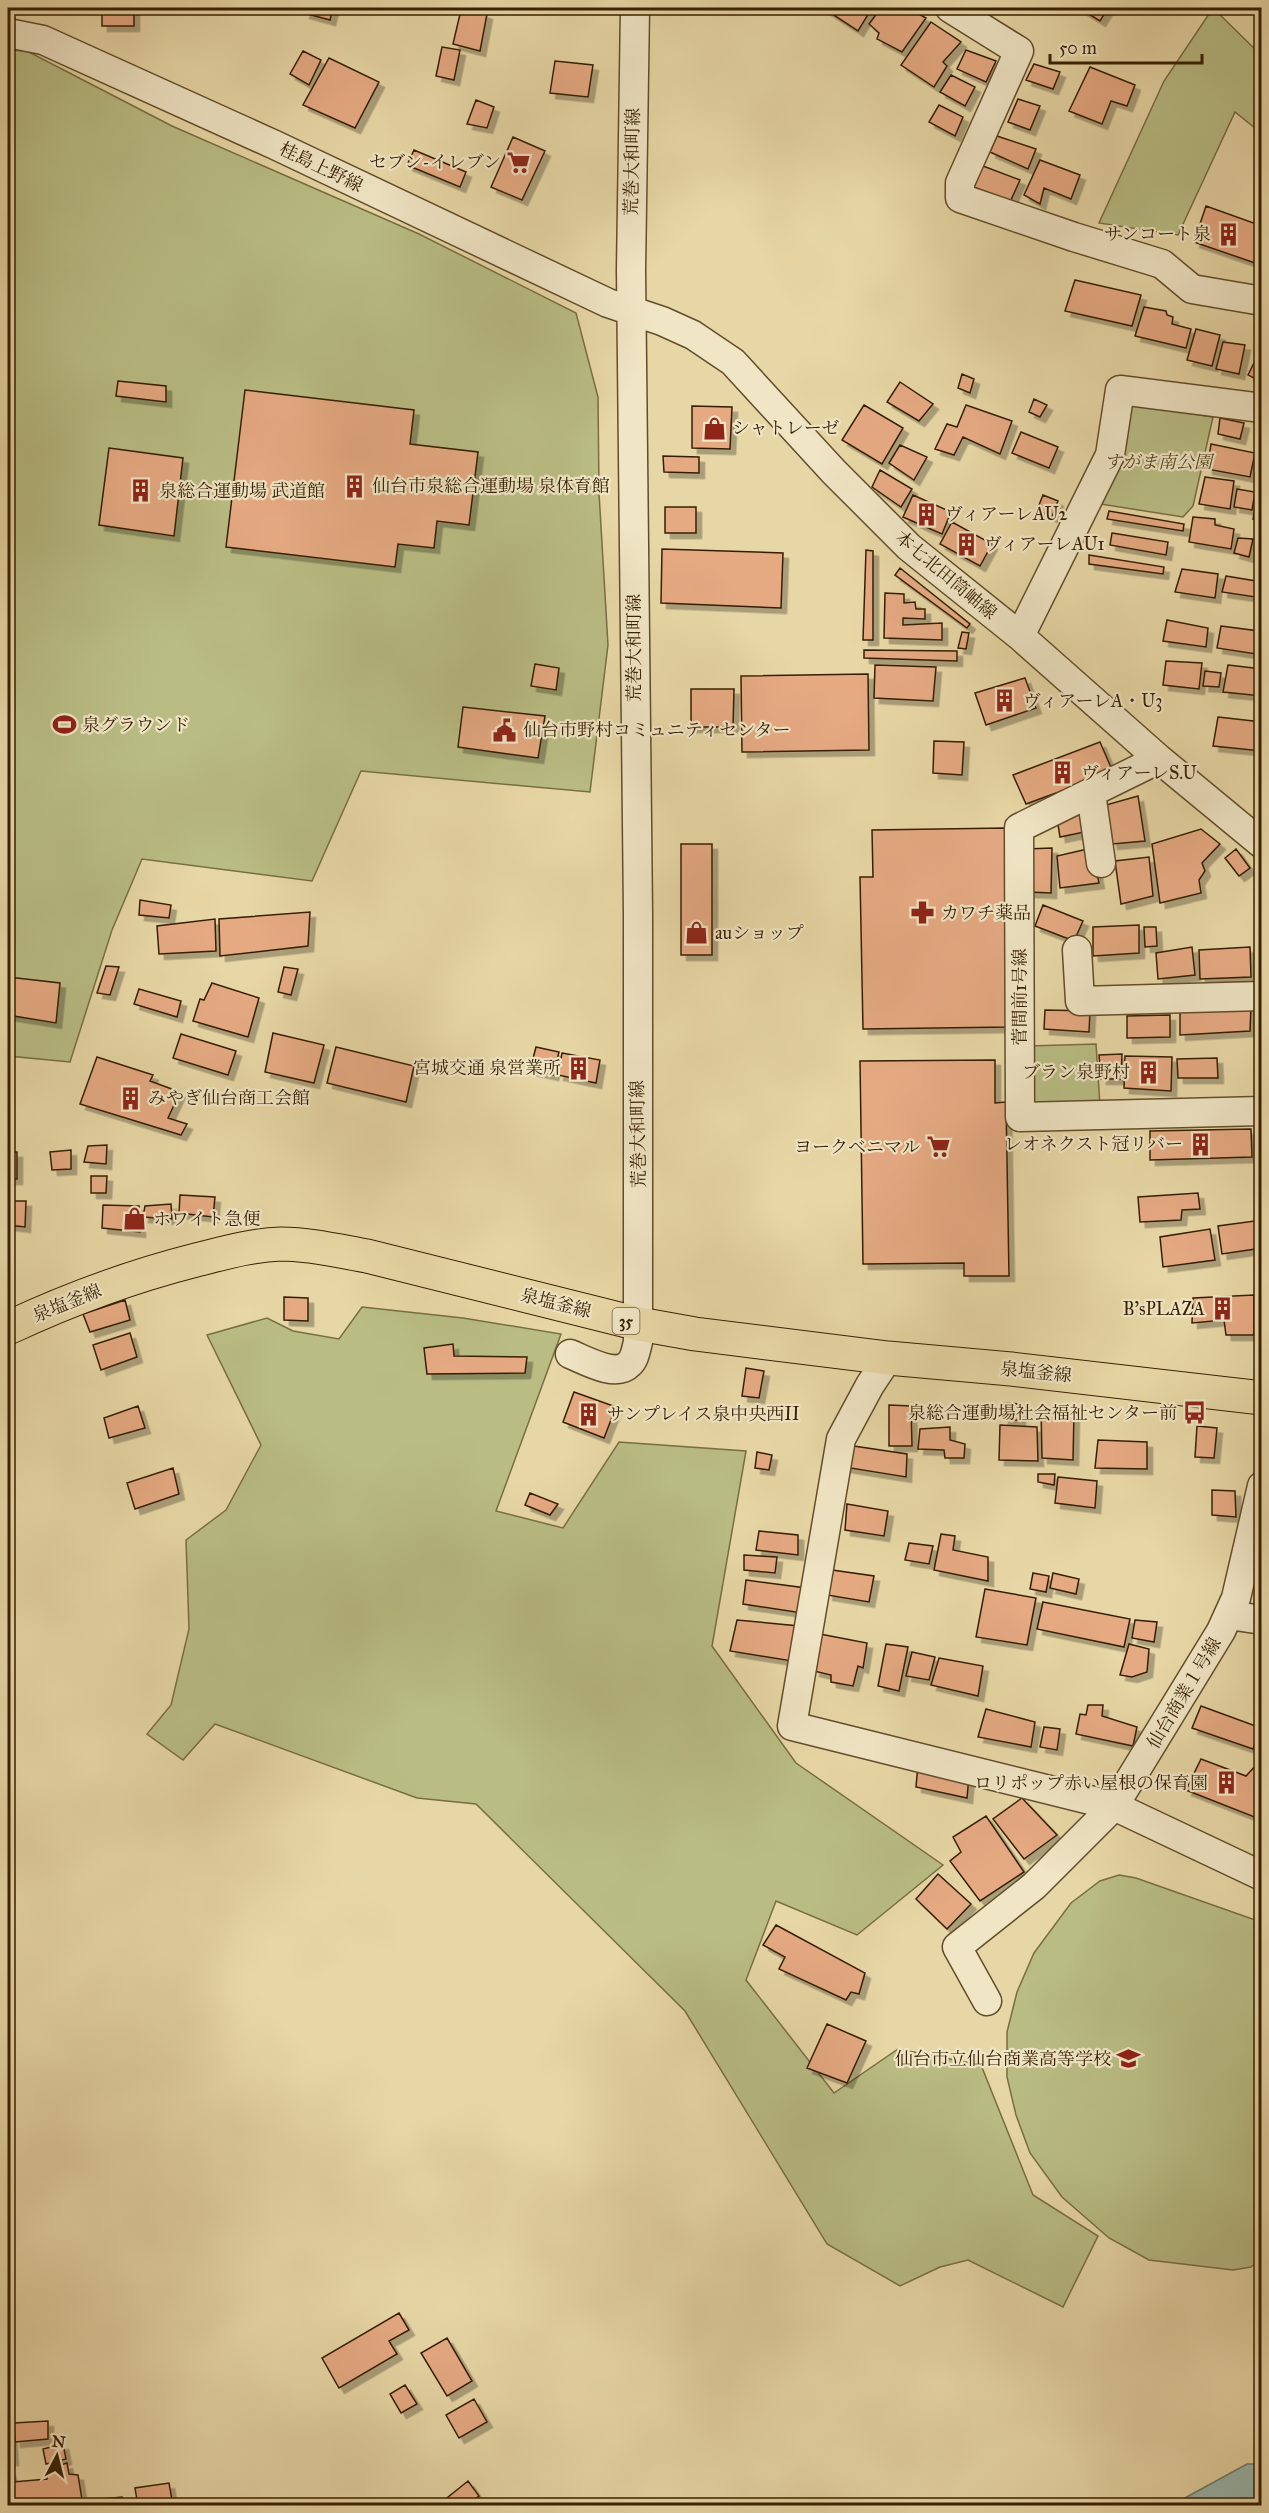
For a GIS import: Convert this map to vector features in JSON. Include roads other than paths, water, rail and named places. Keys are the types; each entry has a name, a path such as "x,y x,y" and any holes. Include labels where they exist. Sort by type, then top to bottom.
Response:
{"main road":[{"name":"泉塩釜線","path":"8,1328 49,1309 139,1275 249,1246 283,1244 367,1256 639,1324 695,1334 888,1358 1011,1369 1262,1398"}],"street":[{"name":"荒巻大和町線","path":"570,1354 599,1366 618,1370 628,1366 638,1342 639,1324 638,914 632,310 635,8"},
{"path":"950,8 1019,51 960,183 960,198 1162,264 1192,289 1262,301"},
{"name":"桂島上野線","path":"8,33 43,40 275,145 609,303 632,310"},
{"name":"本七北田筒岫線","path":"632,310 693,335 733,362 834,472 909,547 1020,636 1159,759 1262,844"},
{"path":"1020,636 1110,455 1120,390 1262,408"},
{"name":"菅間前1号線","path":"1159,759 1019,828 1020,1117 1262,1111"},
{"path":"1090,793 1101,863"},
{"path":"1077,950 1080,1001 1262,996"},
{"path":"888,1358 870,1385 841,1438 792,1726 1114,1806 1262,1876"},
{"name":"仙台商業１号線","path":"987,2001 957,1947 1034,1886 1114,1806 1188,1687 1229,1615 1236,1598 1262,1486"},
{"path":"1229,1615 1262,1620"}],"water":[{"path":"1247,2464 1261,2464 1261,2505 1172,2505"}],"place":[{"name":"セブン-イレブン","path":"519,162"},
{"name":"サンコート泉","path":"1229,234"},
{"name":"シャトレーゼ","path":"714,428"},
{"name":"仙台市泉総合運動場 泉体育館","path":"354,486"},
{"name":"泉総合運動場 武道館","path":"141,491"},
{"name":"ヴィアーレAU2","path":"927,514"},
{"name":"ヴィアーレAU1","path":"966,544"},
{"name":"ヴィアーレA・U3","path":"1005,701"},
{"name":"泉グラウンド","path":"64,725"},
{"name":"仙台市野村コミュニティセンター","path":"505,730"},
{"name":"ヴィアーレS.U","path":"1063,773"},
{"name":"カワチ薬品","path":"923,913"},
{"name":"auショップ","path":"697,933"},
{"name":"宮城交通 泉営業所","path":"579,1068"},
{"name":"ブラン泉野村","path":"1148,1072"},
{"name":"みやぎ仙台商工会館","path":"130,1098"},
{"name":"レオネクスト冠リバー","path":"1201,1144"},
{"name":"ヨークベニマル","path":"938,1147"},
{"name":"ホワイト急便","path":"135,1219"},
{"name":"B'sPLAZA","path":"1223,1309"},
{"name":"泉総合運動場社会福祉センター前","path":"1195,1413"},
{"name":"サンプレイス泉中央西II","path":"589,1414"},
{"name":"ロリポップ赤い屋根の保育園","path":"1226,1783"},
{"name":"仙台市立仙台商業高等学校","path":"1129,2059"}],"park label":[{"name":"すがま南公園","path":"1158,462"}]}
